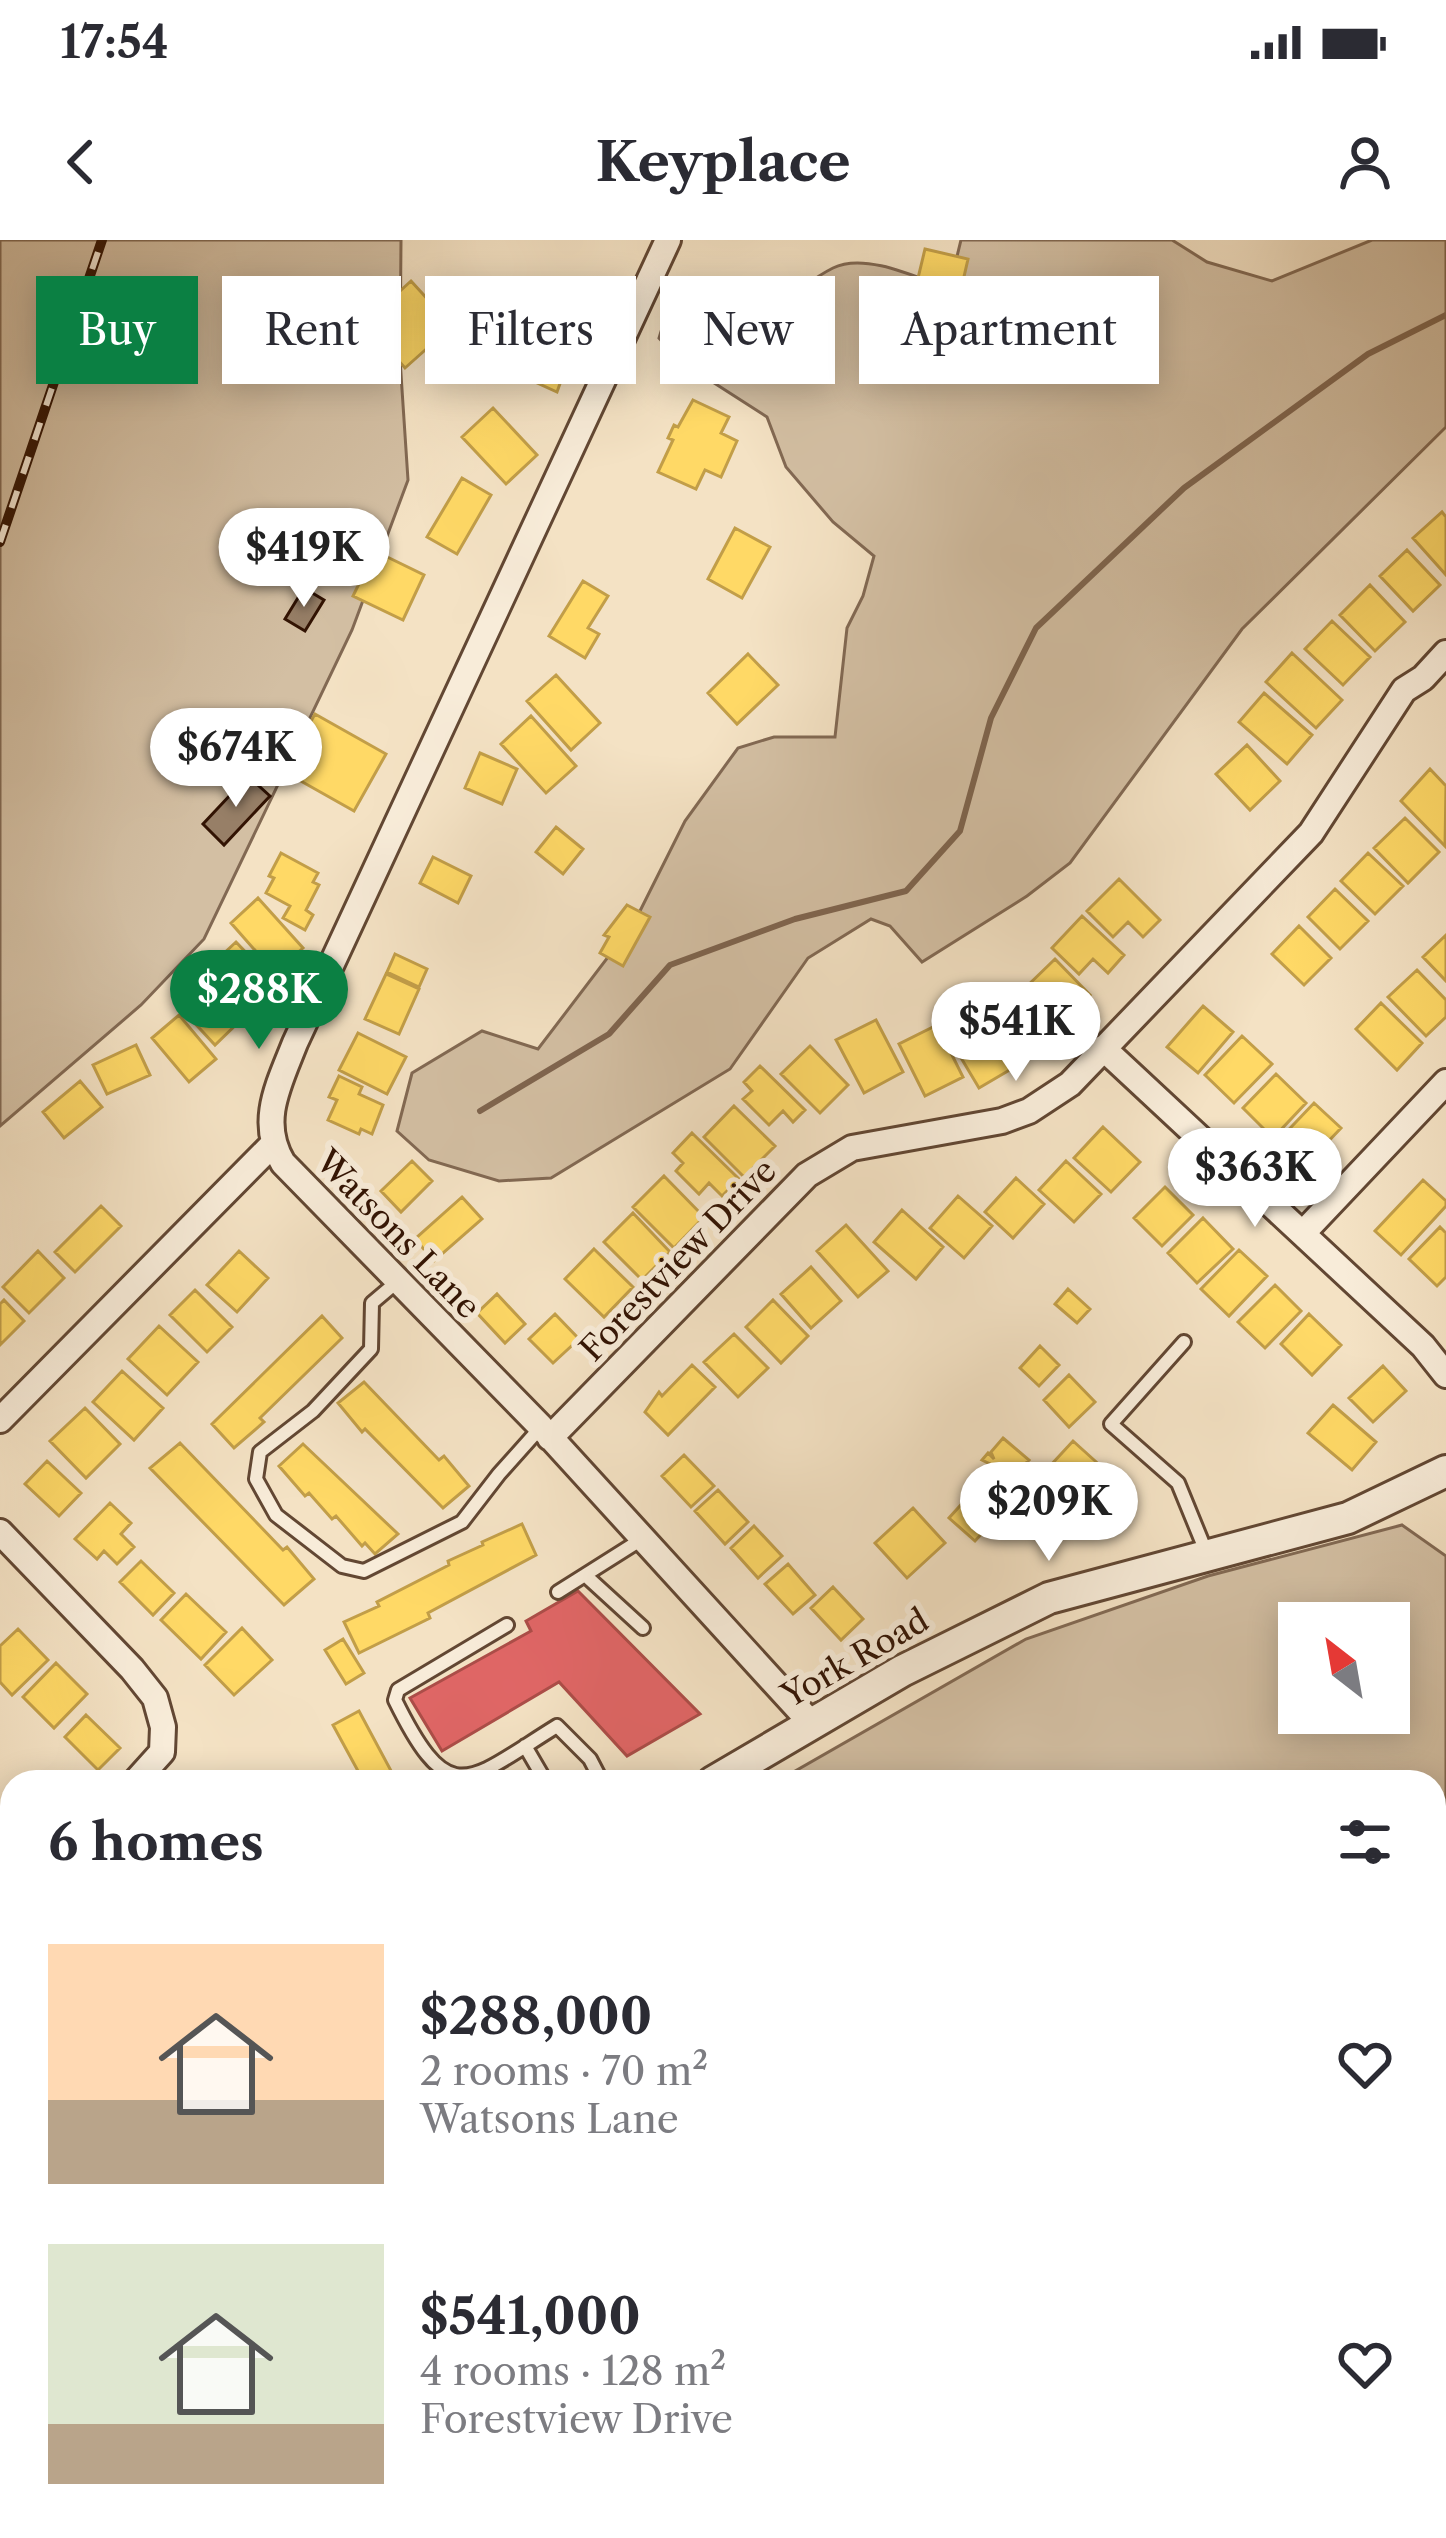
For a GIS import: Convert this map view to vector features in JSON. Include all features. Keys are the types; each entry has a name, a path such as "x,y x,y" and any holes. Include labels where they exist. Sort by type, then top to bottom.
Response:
{"street":[{"name":"Watsons Lane","path":"668,240 296,1043 275,1092 269,1124 272,1145 283,1163 545,1433 812,1724"},
{"name":"Forestview Drive","path":"545,1433 807,1175 852,1148 1002,1121 1029,1111 1070,1084 1311,833 1404,690 1424,678 1446,652"},
{"path":"1103,1048 1423,1346 1446,1375"},
{"path":"1303,1233 1446,1082"},
{"path":"0,1420 272,1145"},
{"name":"York Road","path":"733,1770 902,1670 1049,1598 1348,1518 1446,1471"},
{"path":"0,1532 133,1669 155,1698 163,1727 162,1752 146,1770"}],"lane":[{"path":"398,1281 372,1304 371,1349 313,1412 260,1452 256,1479 276,1515 342,1566 364,1571 462,1522 545,1433"},
{"path":"1184,1342 1111,1424 1178,1483 1208,1555"},
{"path":"558,1592 643,1538"},
{"path":"585,1575 643,1628"},
{"path":"443,1770 429,1762 395,1700 398,1690 507,1625"},
{"path":"489,1770 557,1726 596,1770"},
{"path":"525,1746 539,1770"}],"shaded area":[{"path":"0,240 401,240 401,276 222,276 222,384 401,384 401,374 408,480 352,630 204,939 141,1005 0,1126"},
{"path":"961,240 1172,240 1207,262 1272,281 1372,240 1446,240 1446,427 1242,629 1070,863 1027,896 922,962 890,926 871,919 808,958 730,1069 551,1178 499,1181 429,1160 397,1131 412,1073 482,1031 538,1049 634,923 685,821 738,748 774,737 835,737 847,628 863,596 874,556 833,522 786,467 767,417 716,384 835,384 835,276 821,276 833,268 860,263 913,276 859,276 859,384 1159,384 1159,276 952,276"},
{"path":"1402,1525 1446,1556 1446,1770 797,1770 1026,1639 1208,1576"}],"building: Homes":[{"path":"925,249 968,259 964,276 919,276"},
{"path":"411,281 425,296 425,350 405,368 401,364 401,290"},
{"path":"693,400 729,417 721,433 737,441 721,477 705,470 696,489 658,472 673,440 668,438 674,425 678,427"},
{"path":"493,408 537,455 506,484 462,437"},
{"path":"462,478 491,495 457,554 427,537"},
{"path":"1442,512 1446,517 1446,575 1413,538"},
{"path":"735,528 770,547 742,598 708,579"},
{"path":"1407,550 1440,585 1413,611 1380,576"},
{"path":"375,551 424,575 403,620 353,596"},
{"path":"583,581 608,596 588,628 599,634 585,658 549,636"},
{"path":"1370,585 1405,622 1375,651 1340,615"},
{"path":"1332,621 1370,657 1343,685 1305,649"},
{"path":"1292,653 1342,700 1316,728 1266,682"},
{"path":"748,654 778,685 737,724 708,693"},
{"path":"556,675 600,723 571,750 527,701"},
{"path":"1264,693 1312,735 1287,764 1239,722"},
{"path":"315,714 386,754 354,811 283,771"},
{"path":"531,716 576,766 546,793 501,744"},
{"path":"1247,745 1280,781 1250,810 1216,774"},
{"path":"480,753 517,769 502,804 465,788"},
{"path":"1430,769 1446,786 1445,846 1401,801"},
{"path":"1405,818 1439,852 1408,883 1374,848"},
{"path":"556,827 583,849 563,874 536,852"},
{"path":"281,853 318,873 313,882 319,885 306,910 313,915 305,930 283,918 290,906 266,893"},
{"path":"1368,853 1403,886 1375,914 1341,881"},
{"path":"433,857 471,876 458,903 420,883"},
{"path":"1119,879 1160,920 1143,937 1128,922 1113,937 1087,911"},
{"path":"1335,889 1368,921 1340,949 1308,917"},
{"path":"258,898 303,948 275,973 231,923"},
{"path":"627,905 650,917 623,966 600,953 609,937 604,935"},
{"path":"1082,916 1124,955 1108,973 1093,959 1079,974 1052,948"},
{"path":"1299,926 1331,958 1304,985 1272,954"},
{"path":"1446,935 1446,981 1423,957"},
{"path":"236,942 275,983 245,1011 207,969"},
{"path":"395,954 427,969 419,987 387,972"},
{"path":"1055,959 1090,995 1058,1027 1022,991"},
{"path":"1417,970 1446,1000 1446,1017 1426,1036 1388,997"},
{"path":"386,974 419,989 399,1034 365,1019"},
{"path":"207,975 245,1016 215,1045 176,1003"},
{"path":"1015,991 1055,1030 1027,1059 987,1020"},
{"path":"1381,1003 1422,1043 1397,1070 1356,1029"},
{"path":"1203,1006 1233,1032 1198,1073 1167,1047"},
{"path":"179,1015 216,1059 189,1082 152,1038"},
{"path":"876,1020 903,1072 864,1093 836,1040"},
{"path":"985,1021 1013,1068 979,1088 951,1041"},
{"path":"937,1025 963,1077 925,1096 899,1044"},
{"path":"358,1033 406,1057 387,1094 339,1070"},
{"path":"1242,1036 1272,1064 1234,1103 1205,1075"},
{"path":"136,1045 150,1075 107,1094 93,1065"},
{"path":"810,1046 848,1085 820,1113 781,1074"},
{"path":"760,1066 805,1110 793,1122 783,1111 769,1125 743,1099 752,1091 744,1082"},
{"path":"1276,1074 1306,1103 1273,1138 1243,1108"},
{"path":"339,1076 362,1087 359,1094 383,1105 372,1134 361,1129 359,1134 328,1120 337,1100 329,1097"},
{"path":"80,1081 102,1107 64,1138 43,1112"},
{"path":"1314,1103 1341,1128 1303,1168 1276,1143"},
{"path":"734,1106 775,1146 744,1177 704,1137"},
{"path":"1103,1127 1140,1162 1111,1192 1074,1158"},
{"path":"692,1133 739,1179 722,1196 709,1183 699,1194 676,1171 683,1163 673,1153"},
{"path":"412,1161 432,1181 401,1212 381,1191"},
{"path":"1066,1161 1101,1194 1074,1222 1039,1190"},
{"path":"664,1176 704,1217 674,1248 633,1207"},
{"path":"1016,1178 1044,1204 1013,1238 985,1212"},
{"path":"1423,1180 1446,1206 1401,1255 1375,1231"},
{"path":"1165,1187 1193,1215 1162,1246 1134,1218"},
{"path":"958,1196 992,1226 964,1258 930,1228"},
{"path":"462,1197 482,1219 434,1261 415,1239"},
{"path":"101,1206 121,1226 75,1272 55,1252"},
{"path":"902,1210 943,1247 916,1279 874,1242"},
{"path":"633,1213 670,1252 642,1280 604,1242"},
{"path":"1203,1218 1233,1249 1197,1283 1168,1253"},
{"path":"846,1225 888,1271 858,1297 817,1251"},
{"path":"1440,1227 1446,1233 1446,1277 1437,1286 1409,1259"},
{"path":"594,1249 633,1287 604,1317 565,1279"},
{"path":"1239,1250 1267,1276 1229,1316 1201,1289"},
{"path":"38,1251 64,1278 29,1313 3,1287"},
{"path":"239,1251 268,1278 237,1312 207,1285"},
{"path":"811,1267 841,1301 811,1328 781,1294"},
{"path":"1275,1285 1301,1311 1265,1348 1238,1322"},
{"path":"1068,1289 1090,1309 1077,1323 1055,1304"},
{"path":"195,1290 232,1327 207,1352 170,1315"},
{"path":"497,1294 525,1324 505,1343 477,1313"},
{"path":"4,1300 24,1321 0,1345 0,1304"},
{"path":"773,1300 808,1336 781,1363 746,1327"},
{"path":"555,1314 579,1339 553,1363 529,1339"},
{"path":"1309,1314 1341,1345 1312,1375 1281,1344"},
{"path":"322,1316 342,1338 234,1448 212,1424"},
{"path":"159,1326 198,1362 167,1395 128,1359"},
{"path":"734,1334 768,1368 738,1397 704,1362"},
{"path":"1040,1346 1059,1365 1039,1386 1020,1368"},
{"path":"692,1365 715,1387 668,1435 645,1412 659,1392 662,1396"},
{"path":"1383,1366 1406,1391 1373,1422 1349,1398"},
{"path":"122,1371 163,1408 134,1440 93,1402"},
{"path":"1069,1375 1095,1402 1069,1427 1044,1400"},
{"path":"364,1382 439,1460 444,1456 469,1486 443,1508 338,1403"},
{"path":"1333,1405 1376,1442 1352,1470 1308,1433"},
{"path":"85,1408 120,1444 86,1478 50,1441"},
{"path":"1003,1438 1029,1460 1006,1483 991,1469 994,1466 982,1460 988,1453 994,1459 991,1452"},
{"path":"1073,1441 1104,1469 1069,1507 1038,1479"},
{"path":"180,1443 314,1579 284,1605 150,1468"},
{"path":"303,1444 398,1534 375,1554 309,1493 305,1496 279,1466"},
{"path":"684,1455 714,1486 691,1507 662,1476"},
{"path":"47,1461 81,1493 59,1516 25,1484"},
{"path":"988,1475 1014,1499 975,1541 949,1518"},
{"path":"718,1490 748,1522 725,1544 695,1511"},
{"path":"110,1503 131,1523 121,1534 134,1547 117,1564 104,1551 97,1559 75,1539"},
{"path":"913,1508 945,1543 907,1578 875,1543"},
{"path":"522,1524 536,1555 428,1613 430,1618 359,1653 344,1622"},
{"path":"754,1526 782,1556 758,1578 731,1548"},
{"path":"141,1561 174,1593 153,1615 120,1582"},
{"path":"788,1564 815,1595 793,1614 765,1584"},
{"path":"833,1587 863,1619 841,1640 811,1608"},
{"path":"186,1594 226,1632 201,1659 161,1620"},
{"path":"242,1628 272,1660 234,1695 205,1665"},
{"path":"18,1629 48,1660 12,1695 0,1682 0,1646"},
{"path":"343,1639 364,1673 346,1684 325,1650"},
{"path":"56,1663 87,1694 54,1728 23,1697"},
{"path":"359,1711 391,1770 357,1770 333,1725"},
{"path":"86,1715 120,1748 98,1770 65,1737"}],"building: Shops":[{"path":"578,1591 700,1714 627,1756 559,1682 442,1751 410,1698 531,1631 526,1621"}],"building: Other":[{"path":"304,588 324,600 305,631 285,619"},
{"path":"248,776 270,796 224,845 203,824"}],"waterway":[{"path":"480,1111 609,1034 670,965 795,919 906,891 960,831 991,718 1036,628 1184,488 1368,354 1446,315"}],"railway":[{"path":"0,542 102,240"}]}
